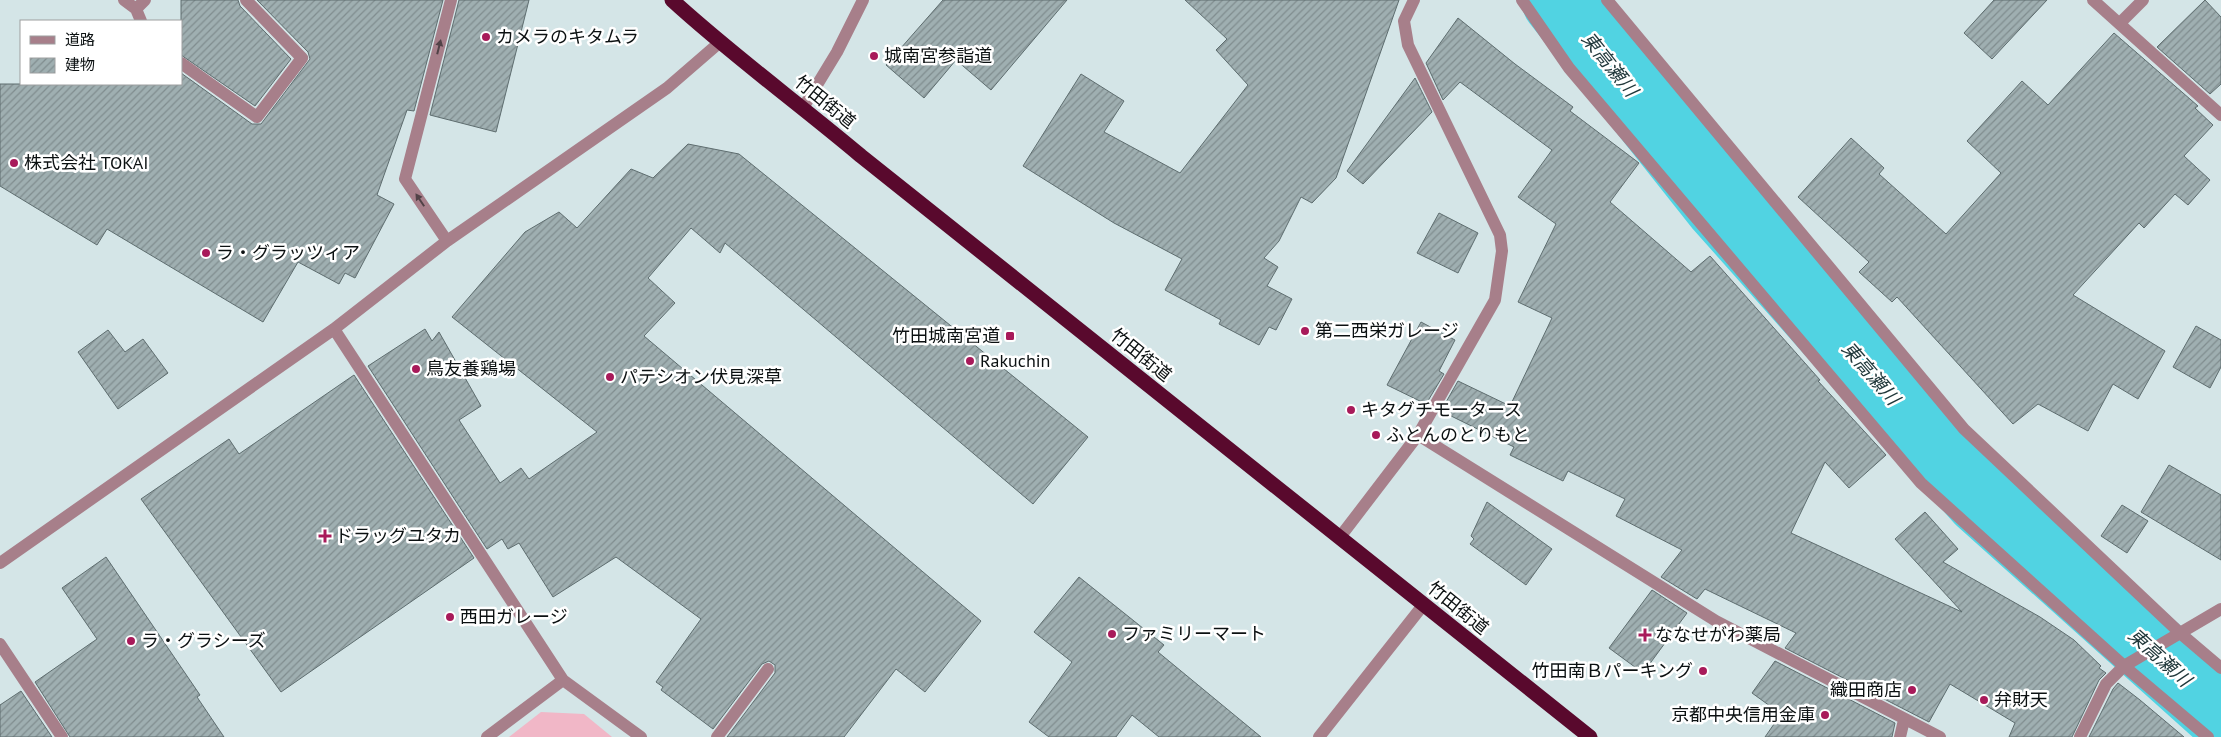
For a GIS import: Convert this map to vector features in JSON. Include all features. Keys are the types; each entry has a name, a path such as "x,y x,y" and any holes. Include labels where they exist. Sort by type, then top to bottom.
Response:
{"highway":[{"name":"竹田街道","path":"672,0 719,43 804,108 861,156 1590,737"}],"street":[{"path":"124,0 140,10"},
{"path":"182,65 257,117 302,58 246,0"},
{"path":"447,241 405,179 451,0"},
{"path":"804,108 837,52 863,0"},
{"path":"1340,537 1418,435 1495,300 1502,251 1500,235 1408,45 1404,21 1414,0"},
{"path":"1522,0 1569,68 1921,483 2130,662 2208,737"},
{"path":"1607,0 1964,429 2180,633 2221,668"},
{"path":"2093,0 2221,116"},
{"path":"2120,23 2143,0"},
{"path":"0,563 334,329 447,241 667,88 719,43"},
{"path":"334,329 563,680 641,737"},
{"path":"1418,435 1716,620 1904,720 1940,737"},
{"path":"1319,737 1424,604"},
{"path":"2080,737 2106,684 2130,662 2221,608"},
{"path":"0,644 62,737"},
{"path":"717,737 768,669"},
{"path":"487,737 563,680"},
{"path":"1900,737 1904,720"}],"shaded area":[{"path":"541,712 584,714 612,737 509,737"}],"building":[{"path":"181,0 238,0 240,6 291,59 255,106 182,56"},
{"path":"257,0 443,0 414,111 407,110 377,195 394,204 355,278 345,273 339,284 298,262 263,322 107,229 97,245 0,186 0,84 182,85 182,74 252,124 261,124 310,59 308,52"},
{"path":"459,0 529,0 496,132 430,115"},
{"path":"943,0 1067,0 991,90 956,60 924,98 886,65"},
{"path":"1185,0 1399,0 1336,178 1312,203 1301,197 1279,241 1264,258 1278,267 1267,286 1292,299 1276,330 1269,327 1259,345 1219,324 1221,320 1165,290 1182,259 1114,223 1023,166 1081,74 1124,101 1104,132 1180,173 1248,85 1216,50 1227,39"},
{"path":"1994,0 2047,0 1992,59 1964,33"},
{"path":"2205,0 2221,17 2221,84 2210,94 2157,47"},
{"path":"1458,18 1573,107 1570,111 1639,163 1610,202 1691,272 1710,256 1820,380 1818,381 1886,455 1849,488 1825,462 1791,533 1962,612 1895,539 1925,512 1958,549 1943,562 2040,617 2074,640 2101,666 2099,668 2106,673 2099,680 2072,737 2009,737 2015,723 1950,684 1929,722 1785,648 1796,633 1705,589 1697,599 1661,577 1682,550 1616,516 1625,499 1568,471 1563,481 1510,455 1514,447 1441,411 1458,381 1510,406 1552,318 1518,302 1556,224 1518,197 1552,150 1460,82 1443,100 1426,63"},
{"path":"2114,33 2198,106 2195,108 2213,125 2184,156 2210,180 2188,205 2175,194 2144,228 2139,223 2073,295 2165,351 2138,399 2113,384 2088,431 2038,404 2013,424 1897,297 1892,302 1859,272 1869,262 1798,197 1851,138 1884,168 1879,174 1946,234 2001,173 1967,141 2022,81 2048,105"},
{"path":"1415,78 1432,112 1363,184 1347,171"},
{"name":"パテシオン伏見深草","path":"688,144 739,154 1088,437 1033,504 725,243 720,253 691,228 648,278 675,303 644,336 981,621 925,692 896,669 844,737 727,737 775,673 775,665 769,661 762,664 713,729 661,690 663,687 656,682 701,619 616,557 553,597 519,543 508,549 502,539 487,549 368,366 425,329 432,341 439,332 481,406 459,420 500,483 521,468 529,479 597,432 452,317 525,232 559,212 577,228 631,169 653,178"},
{"path":"1439,213 1478,233 1458,273 1417,253"},
{"path":"1421,322 1455,340 1439,371 1444,374 1426,404 1387,385"},
{"path":"2196,326 2221,340 2221,367 2210,388 2173,367"},
{"path":"108,330 125,352 143,339 168,373 118,409 78,352"},
{"path":"354,375 474,558 281,692 141,499 229,439 239,454"},
{"path":"2169,465 2221,495 2221,560 2141,512"},
{"path":"1487,502 1552,549 1526,585 1470,544 1474,539 1471,536"},
{"path":"2122,505 2148,521 2127,553 2101,536"},
{"path":"106,557 200,695 197,697 224,737 70,737 35,682 97,639 62,588"},
{"path":"1079,577 1164,645 1158,652 1261,737 1159,737 1132,715 1116,737 1049,737 1029,722 1072,662 1034,632"},
{"name":"ななせがわ薬局","path":"1652,590 1687,613 1643,673 1609,648"},
{"path":"1775,661 1895,723 1892,737 1765,737 1781,714 1752,693"},
{"path":"2118,683 2184,737 2089,737 2113,689"},
{"path":"21,691 52,737 0,737 0,705"}],"waterway":[{"name":"東高瀬川","path":"1559,0 1720,203 1982,498 2221,712"}],"place":[{"name":"カメラのキタムラ","path":"486,37"},
{"name":"城南宮参詣道","path":"874,56"},
{"name":"株式会社 TOKAI","path":"14,163"},
{"name":"ラ・グラッツィア","path":"206,253"},
{"name":"第二西栄ガレージ","path":"1305,331"},
{"name":"竹田城南宮道","path":"1010,336"},
{"name":"Rakuchin","path":"970,361"},
{"name":"鳥友養鶏場","path":"416,369"},
{"name":"パテシオン伏見深草","path":"610,377"},
{"name":"キタグチモータース","path":"1351,410"},
{"name":"ふとんのとりもと","path":"1376,435"},
{"name":"ドラッグユタカ","path":"325,536"},
{"name":"西田ガレージ","path":"450,617"},
{"name":"ファミリーマート","path":"1112,634"},
{"name":"ななせがわ薬局","path":"1645,635"},
{"name":"ラ・グラシーズ","path":"131,641"},
{"name":"竹田南Ｂパーキング","path":"1703,671"},
{"name":"織田商店","path":"1912,690"},
{"name":"弁財天","path":"1984,700"},
{"name":"京都中央信用金庫","path":"1825,715"}]}
